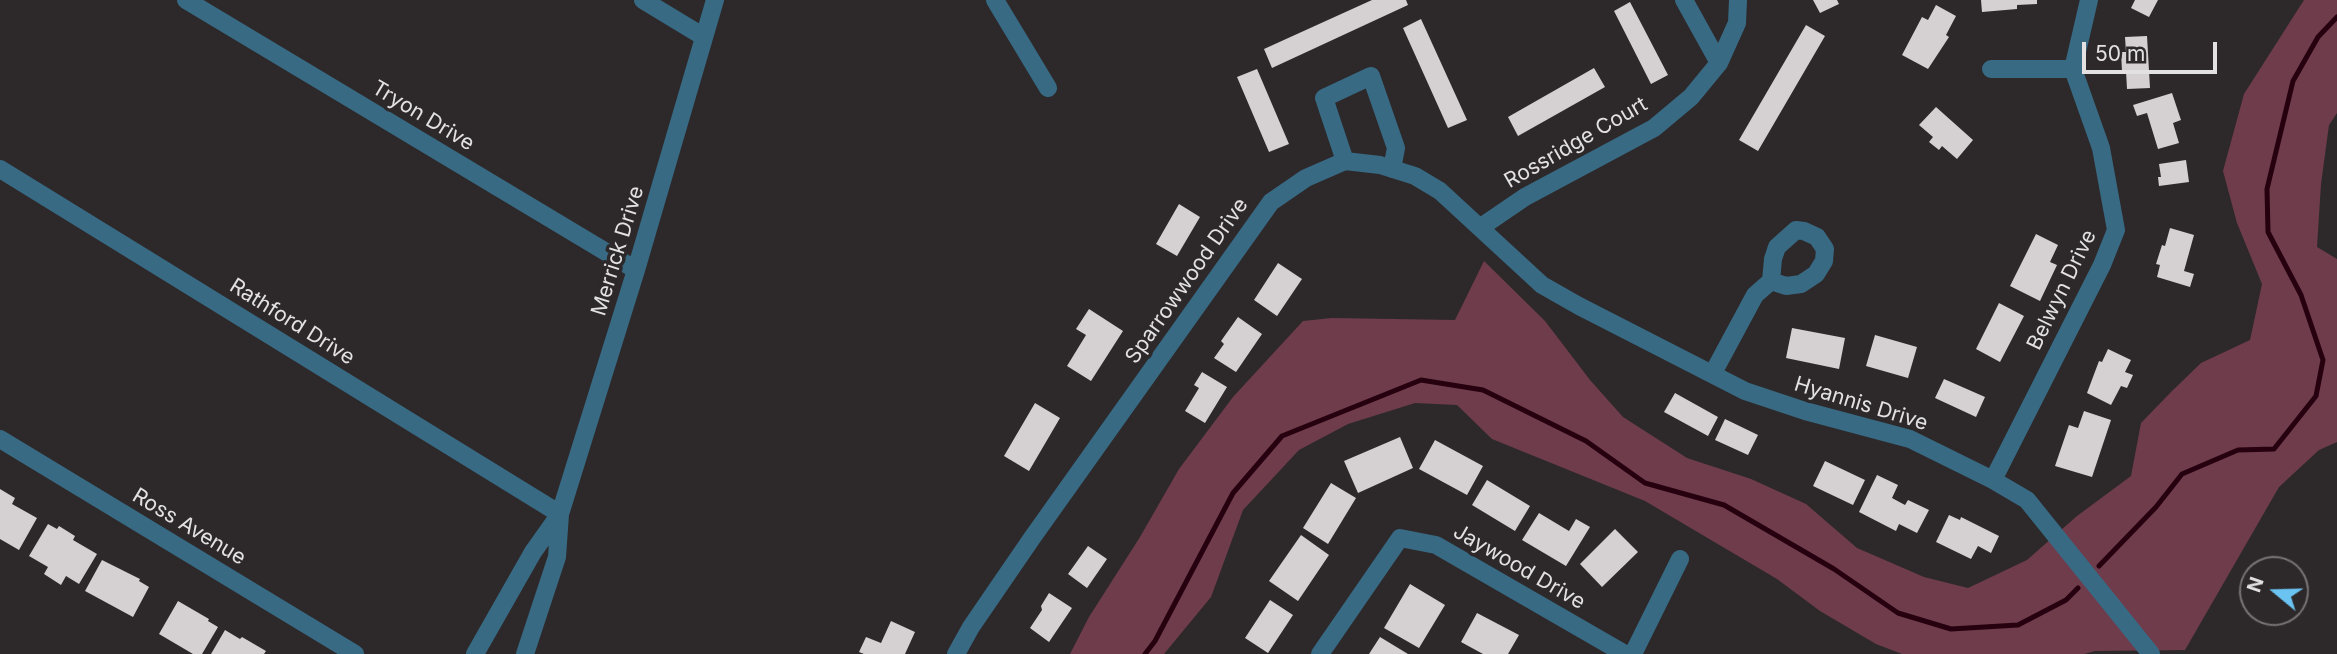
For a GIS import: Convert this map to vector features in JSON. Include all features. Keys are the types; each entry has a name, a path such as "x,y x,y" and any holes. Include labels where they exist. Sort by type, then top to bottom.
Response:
{"street":[{"name":"Tryon Drive","path":"186,0 636,270"},
{"path":"643,0 704,37"},
{"name":"Merrick Drive","path":"525,654 558,557 560,513 636,270 715,0"},
{"path":"995,0 1048,88"},
{"path":"1684,0 1719,63"},
{"name":"Rossridge Court","path":"1481,227 1525,197 1654,128 1691,97 1719,63 1737,23 1738,0"},
{"path":"1991,69 2073,69 2089,0"},
{"name":"Belwyn Drive","path":"1993,480 2102,265 2116,230 2101,148 2073,69"},
{"path":"1345,162 1324,98 1371,76 1396,148 1392,169"},
{"name":"Sparrowwood Drive","path":"956,654 971,627 1032,538 1270,202 1306,178 1345,162 1380,165 1415,176 1440,191 1542,285"},
{"name":"Rathford Drive","path":"0,169 560,513"},
{"path":"1713,373 1755,295 1771,281"},
{"name":"Hyannis Drive","path":"1542,285 1745,391 1805,411 1910,439 1993,480 2026,500 2151,654"},
{"name":"Ross Avenue","path":"0,439 355,654"},
{"name":"Merrick Drive","path":"475,654 533,552 560,513"},
{"name":"Jaywood Drive","path":"1320,654 1400,538 1436,545 1625,654"},
{"path":"1633,654 1680,559"}],"shaded area":[{"path":"2304,0 2337,0 2337,113 2329,125 2321,184 2317,247 2337,259 2337,442 2319,450 2279,487 2185,650 2095,651 2084,654 1902,654 1876,644 1820,611 1777,579 1645,501 1492,439 1457,405 1415,403 1348,424 1299,450 1243,510 1211,597 1164,654 1070,654 1089,617 1179,469 1233,397 1303,321 1332,318 1455,320 1484,261 1545,321 1590,380 1623,417 1687,458 1751,479 1806,504 1857,548 1924,577 1968,588 2027,560 2077,516 2131,476 2141,423 2172,391 2201,363 2250,340 2262,284 2237,223 2223,171 2244,94"}],"building":[{"path":"1372,0 1406,0 1408,5 1272,68 1264,49"},
{"path":"1813,0 1837,0 1839,4 1820,13"},
{"path":"1981,0 2037,0 2037,4 1982,12"},
{"path":"2135,0 2158,0 2149,17 2131,8"},
{"path":"1630,2 1668,75 1651,84 1614,11"},
{"path":"1936,5 1956,16 1946,35 1949,37 1928,69 1902,55 1922,17 1928,20"},
{"path":"1421,19 1467,120 1448,128 1403,28"},
{"path":"1806,25 1825,36 1758,151 1739,140"},
{"path":"2147,36 2150,88 2127,89 2121,52 2126,52 2125,37"},
{"path":"1594,68 1605,87 1518,136 1508,117"},
{"path":"1257,69 1289,144 1269,152 1237,77"},
{"path":"2172,93 2181,120 2173,123 2179,143 2158,149 2147,113 2137,116 2133,105"},
{"path":"1936,107 1973,140 1957,159 1942,146 1939,150 1929,142 1933,137 1919,125"},
{"path":"2186,160 2189,182 2159,186 2159,164"},
{"path":"1179,204 1200,217 1177,256 1156,244"},
{"path":"2170,228 2194,235 2184,271 2194,274 2190,287 2157,277 2160,265 2156,264"},
{"path":"2036,234 2058,245 2050,262 2057,265 2040,301 2010,286"},
{"path":"1278,263 1302,279 1277,316 1254,300"},
{"path":"1999,303 2024,316 2000,362 1976,349"},
{"path":"1089,309 1123,331 1091,381 1067,366 1086,335 1076,329"},
{"path":"1238,317 1262,334 1236,372 1214,358 1224,344 1221,341"},
{"path":"1792,328 1845,338 1839,369 1786,358"},
{"path":"1875,335 1917,347 1908,378 1866,366"},
{"path":"2108,349 2131,360 2125,372 2133,375 2127,388 2121,386 2111,405 2087,393 2099,361 2102,362"},
{"path":"1202,372 1227,387 1205,423 1185,411 1199,388 1194,385"},
{"path":"1944,379 1985,397 1976,417 1935,398"},
{"path":"1675,393 1718,417 1708,436 1664,412"},
{"path":"1035,403 1060,418 1029,471 1004,456"},
{"path":"2084,411 2111,420 2092,477 2055,466 2069,425 2078,428"},
{"path":"1725,419 1758,435 1748,455 1715,440"},
{"path":"1400,437 1413,468 1358,493 1344,461"},
{"path":"1435,440 1483,466 1467,495 1419,469"},
{"path":"1825,461 1865,480 1853,505 1813,486"},
{"path":"1877,475 1898,485 1892,498 1905,505 1908,500 1929,510 1917,533 1899,524 1896,531 1859,512"},
{"path":"1487,480 1530,506 1515,531 1472,505"},
{"path":"1331,483 1356,498 1328,544 1303,528"},
{"path":"0,489 15,498 12,504 37,518 19,550 0,539"},
{"path":"1539,513 1569,531 1576,519 1590,527 1566,566 1522,540"},
{"path":"1949,515 1960,520 1961,517 1999,536 1991,553 1978,546 1971,559 1936,542"},
{"path":"48,524 57,529 59,526 75,536 73,540 97,554 79,584 66,576 61,585 44,574 48,567 29,556"},
{"path":"1615,529 1638,552 1602,587 1580,564"},
{"path":"1301,535 1329,555 1298,601 1269,581"},
{"path":"1088,546 1107,559 1087,588 1068,574"},
{"path":"102,560 140,579 139,581 149,587 133,617 85,591"},
{"path":"1410,584 1445,605 1419,648 1384,628"},
{"path":"1049,593 1072,608 1049,642 1030,628"},
{"path":"1270,600 1293,615 1268,653 1245,638"},
{"path":"178,601 218,627 202,654 193,654 159,634"},
{"path":"1477,613 1519,635 1508,654 1483,654 1461,642"},
{"path":"891,621 915,632 905,654 859,652 866,637 881,643"},
{"path":"225,630 266,651 264,654 211,654"},
{"path":"1380,637 1408,654 1369,654"}],"waterway":[{"path":"2099,566 2156,507 2182,474 2238,450 2274,449 2316,396 2323,360 2301,295 2268,232 2267,189 2293,81 2318,37 2337,17"},
{"path":"1145,654 1155,641 1233,493 1282,436 1421,380 1483,390 1586,441 1645,483 1724,505 1834,569 1898,613 1951,629 2018,625 2066,600 2078,588"}]}
